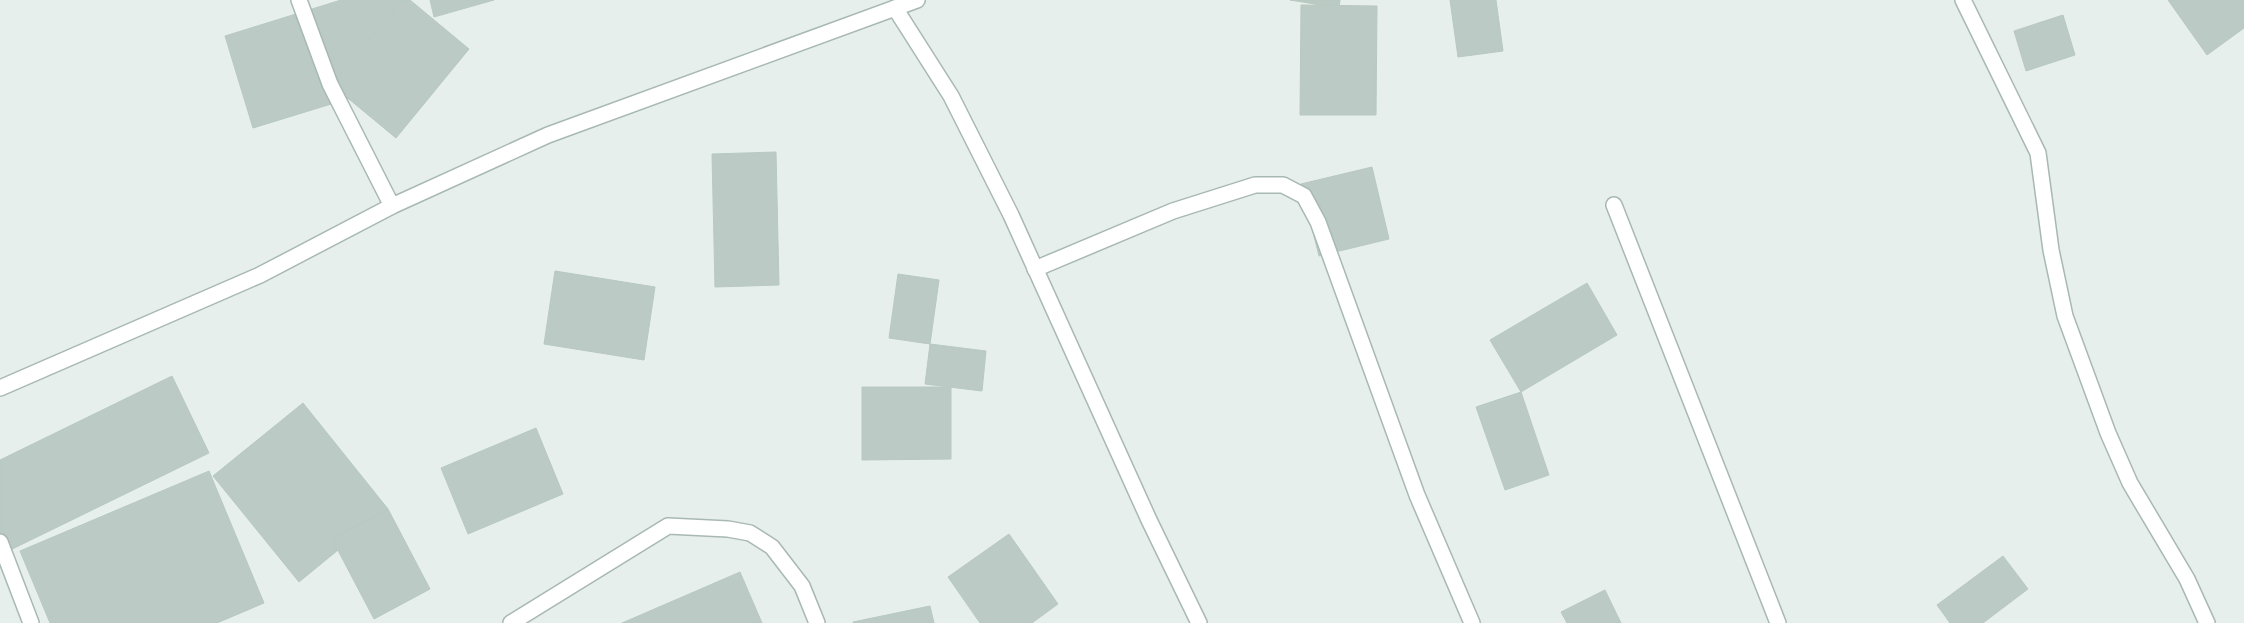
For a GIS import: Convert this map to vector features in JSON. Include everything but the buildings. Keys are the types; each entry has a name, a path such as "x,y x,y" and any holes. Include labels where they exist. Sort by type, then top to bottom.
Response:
{"street":[{"path":"299,0 330,84 392,206"},
{"path":"0,388 260,275 392,206 548,135 917,0"},
{"path":"1963,0 2038,153 2051,250 2065,316 2108,434 2130,483 2186,579 2207,623"},
{"path":"895,8 951,96 1011,215 1149,520 1199,623"},
{"path":"1035,270 1173,211 1255,185 1283,185 1304,196 1318,222 1417,495 1472,623"},
{"path":"1614,205 1778,623"},
{"path":"511,623 668,526 728,528 750,533 772,547 802,586 818,623"},
{"path":"0,542 31,623"}]}
